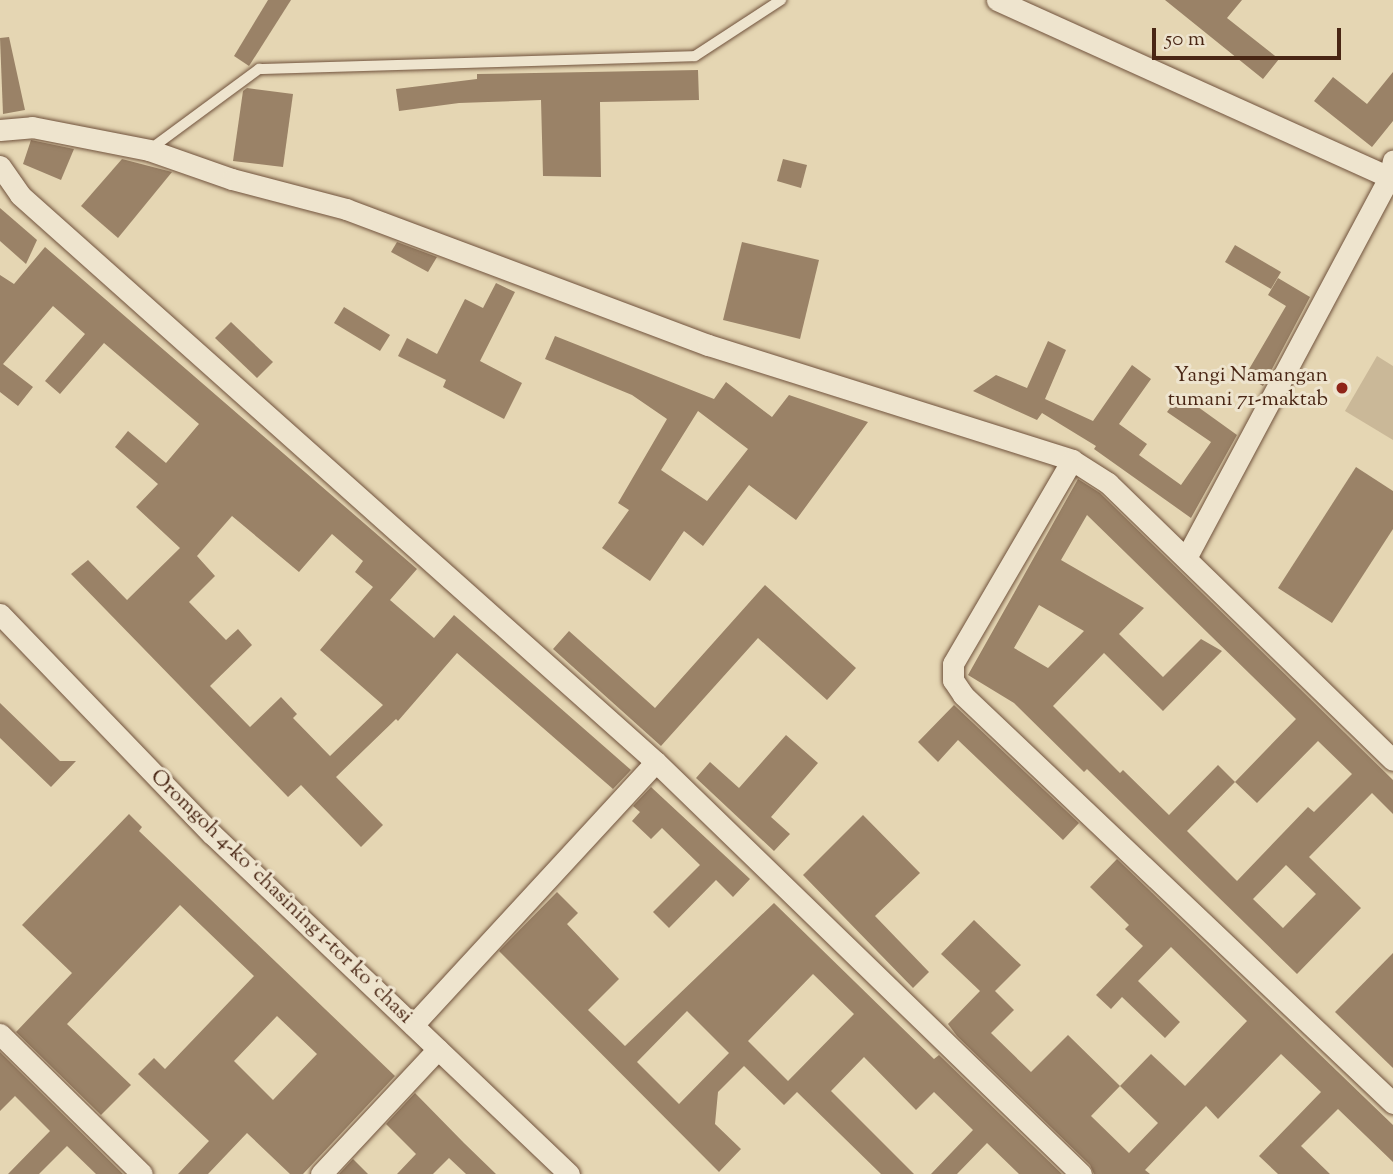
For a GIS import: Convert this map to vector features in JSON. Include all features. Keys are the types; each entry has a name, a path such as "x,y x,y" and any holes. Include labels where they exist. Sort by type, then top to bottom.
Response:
{"street":[{"path":"997,0 1392,172 1186,558"},
{"path":"0,130 32,127 149,150 232,178 346,209 708,345 1072,460 1108,484 1393,760"},
{"path":"0,166 20,195 656,762 1082,1174"},
{"path":"1072,460 953,664 953,680 963,695 1393,1103"},
{"name":"Oromgoh 4-koʻchasining 1-tor koʻchasi","path":"0,614 212,834 569,1174"},
{"path":"413,1025 656,762"},
{"path":"0,1034 142,1174"},
{"path":"321,1174 438,1049"}],"lane":[{"path":"149,150 259,69 695,56 781,0"}],"shaded area":[{"path":"1377,356 1393,366 1393,440 1345,411"}],"building":[{"path":"268,0 291,0 249,66 234,56"},
{"path":"1165,0 1242,0 1227,18 1279,59 1263,79"},
{"path":"9,37 25,110 3,114 0,38"},
{"path":"698,70 699,100 600,102 601,177 543,176 541,100 459,103 399,111 396,89 477,79 477,74"},
{"path":"1393,72 1393,121 1372,147 1314,101 1333,77 1367,104"},
{"path":"247,88 293,94 283,167 233,161 243,91"},
{"path":"31,140 74,149 61,180 23,164"},
{"path":"122,159 172,172 118,238 81,206"},
{"path":"783,159 807,165 801,188 777,181"},
{"path":"0,208 37,240 26,264 0,241"},
{"path":"397,242 437,257 428,272 391,252"},
{"path":"742,242 819,260 800,339 723,320"},
{"path":"1235,245 1281,272 1271,289 1225,262"},
{"path":"45,247 417,569 390,600 434,638 454,615 631,770 613,789 457,653 398,721 396,719 336,777 383,825 361,847 301,785 288,797 71,574 88,560 127,600 180,548 136,507 158,484 115,447 128,431 166,463 199,424 104,343 60,394 45,381 85,334 53,306 3,364 33,387 18,406 0,392 0,275 14,284","holes":["232,516 299,572 332,534 363,561 355,572 373,587 320,650 383,705 330,756 293,718 297,714 281,697 250,727 210,686 252,645 238,629 226,640 189,602 215,576 197,556"]},
{"path":"1278,278 1310,297 1263,386 1245,376 1286,306 1268,295"},
{"path":"496,283 515,292 480,361 522,383 504,419 443,387 446,380 398,356 407,338 437,354 465,299 483,308"},
{"path":"344,307 390,335 380,351 334,323"},
{"path":"231,322 273,362 257,378 215,338"},
{"path":"555,336 714,399 726,382 772,417 789,395 868,422 796,520 749,485 703,546 684,531 650,581 602,548 629,510 618,503 667,419 632,395 545,359","holes":["698,411 748,449 707,501 661,470"]},
{"path":"1048,341 1066,350 1045,399 1093,421 1132,365 1151,379 1119,424 1147,444 1139,455 1181,485 1211,442 1167,412 1180,394 1237,435 1191,518 1094,449 1096,446 1042,413 1037,420 973,391 996,375 1027,388"},
{"path":"1356,467 1393,491 1393,529 1332,623 1278,588"},
{"path":"1078,479 1100,493 1393,780 1393,814 1372,793 1309,857 1361,908 1297,974 1087,769 1084,772 1014,703 968,675","holes":["1087,515 1296,719 1235,782 1218,765 1169,815 1123,770 1120,773 1053,706 1104,653 1163,711 1222,651 1201,639 1163,677 1119,634 1144,608 1061,560","1039,605 1084,631 1048,668 1014,648","1318,741 1352,774 1314,812 1308,807 1237,881 1187,831 1235,782 1257,803","1286,865 1316,894 1283,928 1253,899"]},
{"path":"765,585 856,668 827,700 758,638 661,746 553,649 569,631 655,708"},
{"path":"0,703 60,761 76,761 51,787 0,738"},
{"path":"954,705 1079,823 1063,840 958,740 938,762 918,742"},
{"path":"786,735 818,763 771,817 790,834 774,851 696,778 710,762 739,788"},
{"path":"651,787 750,879 733,897 716,880 669,928 653,912 700,865 662,828 651,839 632,821 640,812 633,806"},
{"path":"129,814 142,827 139,831 395,1076 303,1174 290,1174 247,1133 208,1174 178,1174 209,1141 138,1074 154,1058 165,1069 254,976 180,905 67,1024 131,1085 101,1115 16,1032 72,973 22,925","holes":["277,1016 317,1054 273,1100 234,1061"]},
{"path":"863,815 920,873 875,916 929,972 913,988 803,875"},
{"path":"1117,859 1393,1125 1393,1162 1338,1109 1301,1146 1330,1174 1278,1174 1259,1156 1321,1092 1281,1054 1218,1119 1206,1106 1145,1170 1150,1174 1094,1174 1090,1165 957,1036 948,1024 980,991 941,954 974,920 1021,965 995,991 1014,1010 991,1033 1031,1072 1068,1035 1120,1086 1151,1054 1185,1086 1247,1021 1171,947 1138,981 1180,1022 1165,1038 1122,997 1111,1009 1096,995 1143,946 1125,929 1129,925 1090,887","holes":["1120,1086 1158,1123 1129,1153 1091,1116"]},
{"path":"557,892 578,913 567,924 619,979 588,1010 625,1046 774,903 934,1059 939,1055 1062,1174 1019,1174 987,1143 957,1174 931,1174 973,1130 934,1092 916,1110 864,1057 831,1091 914,1174 881,1174 797,1092 784,1105 744,1066 718,1092 715,1124 741,1149 719,1172 499,951","holes":["813,974 854,1014 788,1081 748,1041","687,1011 729,1053 679,1104 637,1062"]},
{"path":"1393,953 1393,1068 1335,1012"},
{"path":"0,1052 123,1174 96,1174 67,1146 39,1174 8,1174 50,1131 15,1096 0,1111"},
{"path":"415,1093 496,1174 466,1174 449,1158 433,1174 397,1174 416,1154 386,1124"},
{"path":"353,1159 368,1174 339,1174"}],"place":[{"name":"Yangi Namangan tumani 71-maktab","path":"1342,388"}]}
